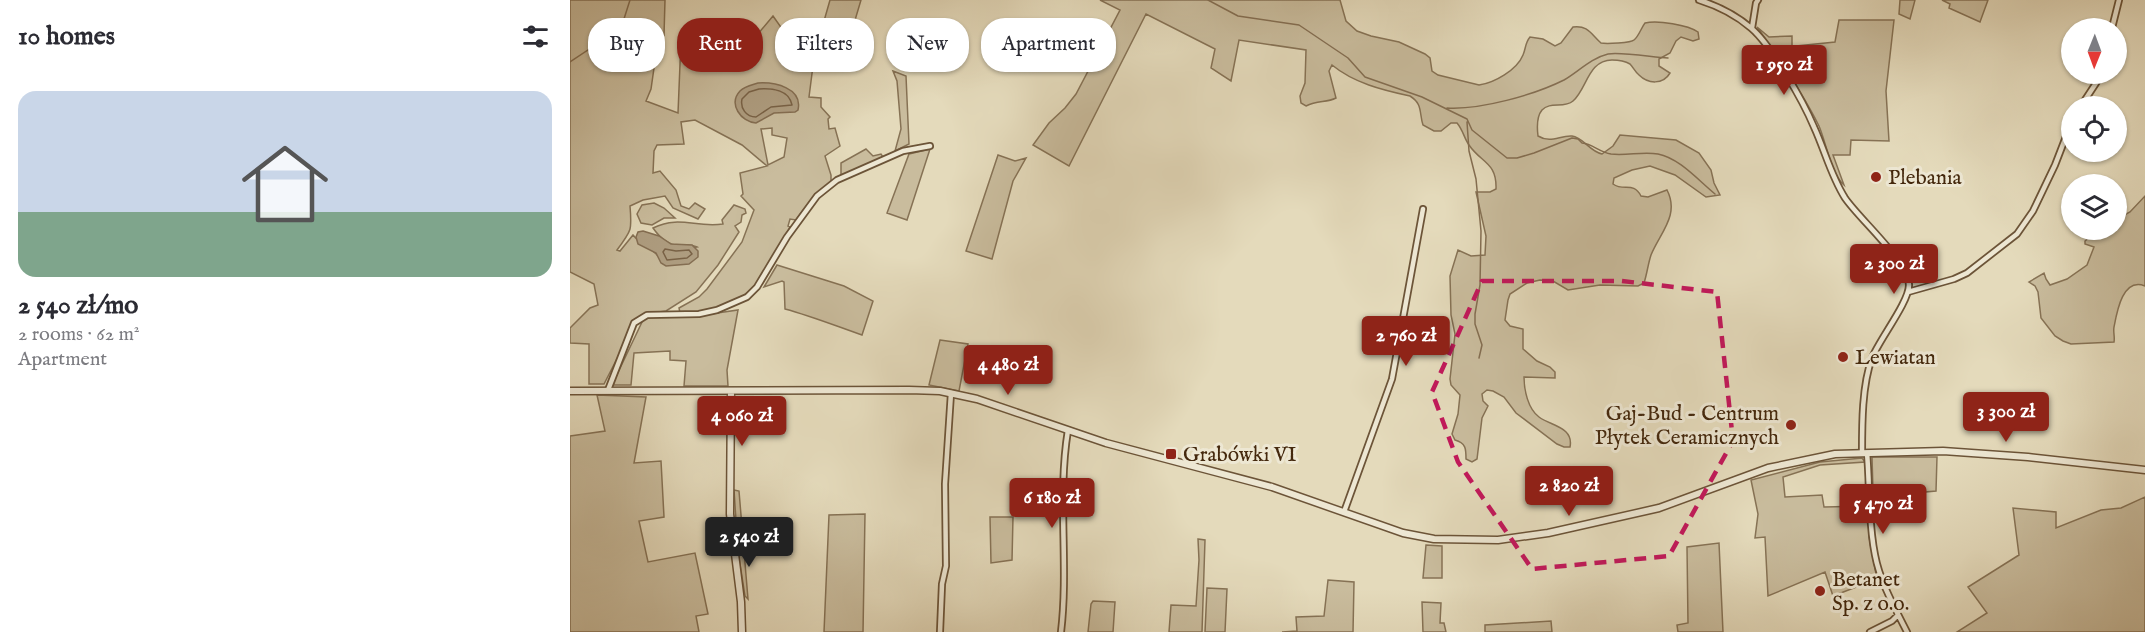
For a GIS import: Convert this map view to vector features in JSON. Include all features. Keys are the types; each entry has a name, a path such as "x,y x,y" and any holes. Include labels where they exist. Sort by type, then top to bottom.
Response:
{"street":[{"path":"1699,0 1717,6 1752,28 1774,57 1815,128 1833,174 1847,200 1904,269 1909,283 1908,292 1879,343 1869,368 1864,453 1875,557 1907,632"},
{"path":"1752,28 1758,0"},
{"path":"2114,18 2119,0"},
{"path":"608,390 634,323 647,315 699,314 717,310 747,297 757,287 817,196 837,180 903,151 930,146"},
{"path":"1908,292 1967,273 2017,234 2033,211 2061,148"},
{"path":"1344,512 1392,379 1423,209"},
{"path":"570,391 909,390 951,393 1012,410 1106,443 1272,487 1403,533 1424,538 1479,540 1554,532 1659,508 1784,464 1835,454 1920,450 2001,454 2145,470"},
{"path":"731,391 730,514 741,602 742,632"},
{"path":"940,632 941,594 946,566 945,484 951,393"},
{"path":"1060,632 1064,600 1062,465 1068,430"},
{"path":"1870,632 1892,621 1898,615"}],"highlighted area":[{"path":"1482,281 1622,281 1717,292 1733,441 1669,556 1532,569 1458,462 1432,392"}],"shaded area":[{"path":"570,0 665,0 664,18 588,18 588,72 653,72 651,89 646,101 678,113 680,72 763,72 763,28 773,16 775,19 775,72 812,72 809,97 821,98 821,107 830,117 828,119 829,129 835,128 840,146 825,156 831,182 813,197 796,220 790,219 788,226 790,227 771,263 750,290 738,299 722,306 703,311 680,313 679,308 699,297 707,289 742,242 754,210 741,196 743,194 740,173 767,166 742,145 695,120 681,122 684,144 657,145 654,151 653,173 660,171 676,190 681,206 689,209 695,203 705,209 698,219 673,208 665,196 643,200 630,206 630,230 617,250 620,251 633,235 658,256 697,247 669,243 653,228 671,222 723,224 722,220 734,205 745,209 746,213 742,215 741,222 735,226 739,232 718,265 696,292 666,311 646,314 632,322 622,349 604,384 589,384 589,344 570,343 570,328 590,308 598,305 594,284 570,272","holes":["772,128 772,135 787,138 784,157 768,165 761,129"]},
{"path":"830,0 861,0 856,18 825,18"},
{"path":"1100,0 1340,0 1346,21 1357,31 1399,42 1425,54 1430,58 1432,71 1438,75 1479,85 1498,79 1516,66 1530,37 1543,39 1555,46 1561,43 1573,27 1582,27 1601,43 1618,43 1634,40 1645,23 1665,23 1687,27 1698,32 1699,39 1693,41 1681,37 1676,41 1670,53 1659,59 1659,66 1670,73 1663,80 1655,82 1647,80 1624,61 1604,61 1593,70 1573,101 1565,105 1545,107 1542,110 1538,119 1538,136 1547,139 1576,137 1602,154 1613,146 1620,135 1676,140 1699,153 1711,170 1720,195 1706,197 1675,175 1650,166 1632,170 1614,178 1613,184 1635,189 1641,196 1648,197 1667,190 1670,199 1670,216 1651,255 1644,283 1638,286 1600,285 1568,290 1553,281 1540,280 1527,283 1510,294 1508,300 1505,320 1510,326 1523,329 1523,349 1555,372 1555,378 1524,377 1529,404 1535,414 1569,435 1570,447 1557,444 1516,413 1504,397 1487,390 1482,394 1483,401 1488,406 1482,418 1477,459 1472,462 1466,459 1465,447 1455,440 1452,434 1458,414 1460,395 1451,385 1450,379 1455,334 1451,315 1450,276 1458,250 1471,256 1485,255 1486,236 1476,192 1490,192 1496,189 1496,180 1491,168 1469,145 1461,128 1457,123 1451,123 1441,131 1434,131 1423,125 1419,106 1410,96 1359,81 1332,65 1329,71 1336,98 1306,106 1301,103 1300,96 1305,83 1306,50 1239,40 1231,81 1211,68 1215,49 1146,14 1069,166 1033,145 1049,123 1076,94 1088,72 1116,72 1116,18 1120,10"},
{"path":"1900,0 1915,0 1910,19 1899,14"},
{"path":"1942,0 1988,0 1980,22 1949,8 1950,4"},
{"path":"1839,20 1894,20 1886,91 1889,141 1851,140 1850,155 1833,155 1844,185 1839,180 1812,113 1790,75 1757,27 1769,37 1792,36 1792,46 1796,46 1835,42"},
{"path":"893,72 906,76 909,144 895,151 901,129 897,81"},
{"path":"866,149 873,156 881,154 883,157 841,177 841,163"},
{"path":"930,149 907,220 887,213 909,154"},
{"path":"998,155 1015,161 1026,158 1013,181 992,259 966,251"},
{"path":"2145,196 2145,286 2131,286 2122,297 2114,327 2114,342 2071,344 2063,341 2055,336 2041,318 2038,292 2029,282 2044,273 2050,285 2067,279 2087,265 2094,247 2085,244 2086,240 2127,240 2127,214"},
{"path":"654,203 675,218 664,218 652,225 641,223 637,214 642,205"},
{"path":"777,265 844,286 873,301 862,335 785,309 784,282 764,287"},
{"path":"738,310 727,370 728,386 684,386 686,361 670,360 670,351 634,353 631,385 612,385 643,320 650,316 690,317"},
{"path":"940,340 968,344 959,391 929,385"},
{"path":"597,395 646,397 634,463 661,461 664,517 639,521 648,562 695,553 708,614 696,616 699,632 570,632 570,436 605,431"},
{"path":"1872,457 1937,457 1936,491 1903,494 1873,491"},
{"path":"1862,458 1865,462 1820,465 1783,477 1785,497 1822,495 1824,507 1868,506 1869,537 1877,579 1833,596 1825,572 1768,596 1765,537 1755,538 1758,514 1751,480 1820,462"},
{"path":"734,490 739,491 748,599 745,596 738,551"},
{"path":"2145,497 2145,632 1957,632 1987,613 1968,587 2019,555 2013,508 2056,512 2056,528 2101,510 2121,508"},
{"path":"865,514 863,632 824,632 829,515"},
{"path":"990,517 1013,517 1012,560 991,563"},
{"path":"1198,539 1205,540 1202,632 1169,632 1171,605 1196,606"},
{"path":"1719,543 1723,632 1678,632 1677,625 1688,623 1687,547"},
{"path":"1426,545 1442,546 1442,578 1423,578"},
{"path":"1328,580 1354,582 1353,632 1282,632 1297,631 1296,617 1324,616"},
{"path":"1207,588 1227,589 1225,632 1205,632"},
{"path":"1093,601 1115,602 1113,632 1088,632"},
{"path":"1422,602 1441,603 1440,623 1444,623 1446,632 1423,632"},
{"path":"1551,621 1552,632 1485,632 1485,625"}],"water":[{"path":"758,83 779,85 792,92 798,102 798,110 774,113 756,123 745,119 738,112 735,101 740,91"},
{"path":"643,231 659,236 671,244 692,245 698,251 698,257 689,264 666,266 661,263 656,253 638,244 636,237 638,232"}],"waterway":[{"path":"570,62 612,34 623,22 630,0"},
{"path":"1208,0 1238,16 1299,25 1348,58 1365,77 1422,97 1467,119 1472,130 1507,158 1517,158 1572,138 1578,139 1582,143 1611,154 1652,153 1666,156 1688,170 1715,194"},
{"path":"1447,108 1475,107 1538,91 1564,80 1590,62 1608,54 1668,58"},
{"path":"1467,122 1481,231 1480,285 1475,314 1475,324 1482,345 1479,358"}],"place":[{"name":"Plebania","path":"1876,177"},
{"name":"Lewiatan","path":"1843,357"},
{"name":"Gaj-Bud - Centrum Płytek Ceramicznych","path":"1791,425"},
{"name":"Grabówki VI","path":"1171,454"},
{"name":"Betanet Sp. z o.o.","path":"1820,591"}]}
